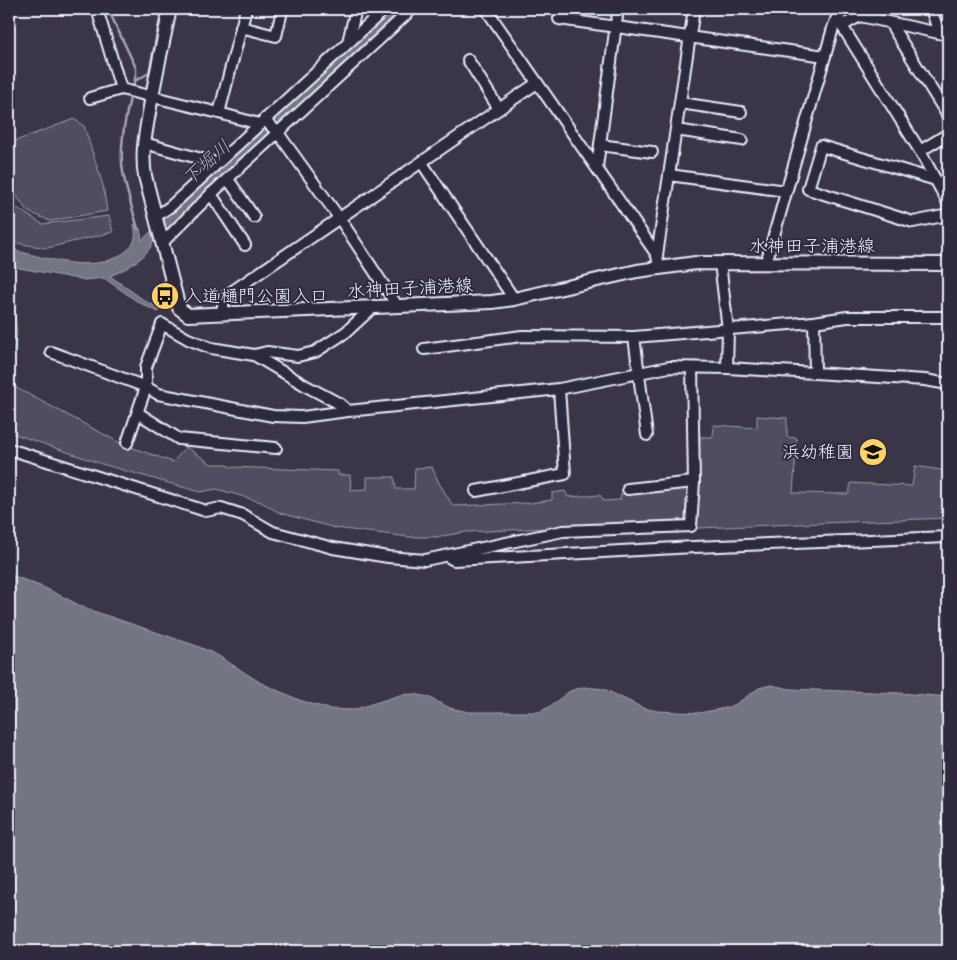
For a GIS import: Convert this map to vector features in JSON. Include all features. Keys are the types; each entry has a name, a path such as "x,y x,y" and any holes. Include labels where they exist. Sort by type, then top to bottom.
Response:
{"main road":[{"name":"水神田子浦港線","path":"170,9 144,143 144,169 179,308 188,315 492,302 658,268 696,263 948,264"}],"street":[{"path":"97,9 121,89"},
{"path":"219,112 246,9"},
{"path":"348,43 356,9"},
{"path":"156,220 385,9"},
{"path":"162,241 412,9"},
{"path":"486,9 657,255"},
{"path":"597,167 618,9"},
{"path":"658,268 657,255 694,9"},
{"path":"931,9 944,34"},
{"path":"241,27 276,36 282,11"},
{"path":"836,11 842,26 920,151 948,203"},
{"path":"766,263 836,11"},
{"path":"842,26 860,16 944,34"},
{"path":"559,19 825,56"},
{"path":"890,23 948,116"},
{"path":"468,60 500,109"},
{"path":"222,314 224,297 537,83"},
{"path":"90,98 121,89 262,122 278,133 340,219 398,307"},
{"path":"680,103 741,112"},
{"path":"676,130 742,140"},
{"path":"920,151 948,134"},
{"path":"144,143 216,163"},
{"path":"600,145 652,152"},
{"path":"936,180 821,146 808,189 913,222 948,215"},
{"path":"422,162 514,299"},
{"path":"669,175 786,191"},
{"path":"228,179 254,217"},
{"path":"211,194 245,245"},
{"path":"720,262 728,330 727,368"},
{"path":"254,355 267,352 298,356 315,352 346,332 372,308"},
{"path":"424,349 522,336 634,337 814,322 847,317 948,316"},
{"path":"814,322 815,373"},
{"path":"127,443 146,387 146,367 162,324 188,339 210,348 254,355 340,404 348,411"},
{"path":"634,337 646,435"},
{"path":"51,352 146,387 158,394 273,416 302,417 559,389 669,367 815,373 924,380 948,384"},
{"path":"9,449 206,511 220,508 243,515 273,532 333,548 388,557 424,560 563,531 691,526 694,482 692,368"},
{"path":"476,491 565,474 559,389"},
{"path":"138,413 179,439 276,448"},
{"path":"628,490 694,482"},
{"path":"444,556 454,560 694,547 948,537"}],"shaded area":[{"path":"74,119 84,126 103,185 107,211 50,221 27,211 10,186 10,143"},
{"path":"9,203 42,224 109,216 113,232 47,248 9,242"},
{"path":"9,291 12,294 17,332 9,375"},
{"path":"9,384 122,444 173,462 186,447 211,464 225,464 231,467 338,471 338,475 350,475 351,490 367,489 367,477 394,477 396,489 414,489 415,468 432,467 453,506 529,503 552,500 552,493 565,491 568,497 600,495 604,501 620,500 621,494 697,486 700,437 713,437 714,425 757,428 757,416 787,418 787,437 797,438 793,493 849,494 851,483 912,486 915,466 948,471 948,518 698,528 697,521 466,532 436,537 409,537 335,528 280,513 261,502 217,489 200,492 102,464 9,432"}],"water":[{"path":"390,9 401,9 153,242 141,258 129,267 110,276 148,303 159,307 158,312 138,302 104,278 84,280 9,266 9,249 52,260 81,264 109,260 122,254 130,248 134,241 134,224 140,229 142,240"},
{"path":"9,574 45,588 87,609 197,646 217,655 261,683 299,700 329,709 353,710 400,695 414,694 428,697 450,708 468,712 539,712 570,691 583,687 604,689 643,708 657,711 699,713 726,708 736,704 759,688 771,685 790,689 899,693 948,697 948,951 9,951"}],"waterway":[{"path":"108,9 136,68 134,84"},
{"path":"135,81 149,73 162,9"},
{"path":"130,98 123,134 122,163 126,186 138,229"}],"place":[{"name":"入道樋門公園入口","path":"165,296"},
{"name":"浜幼稚園","path":"873,452"}],"water label":[{"name":"下堀川","path":"206,162"}]}
